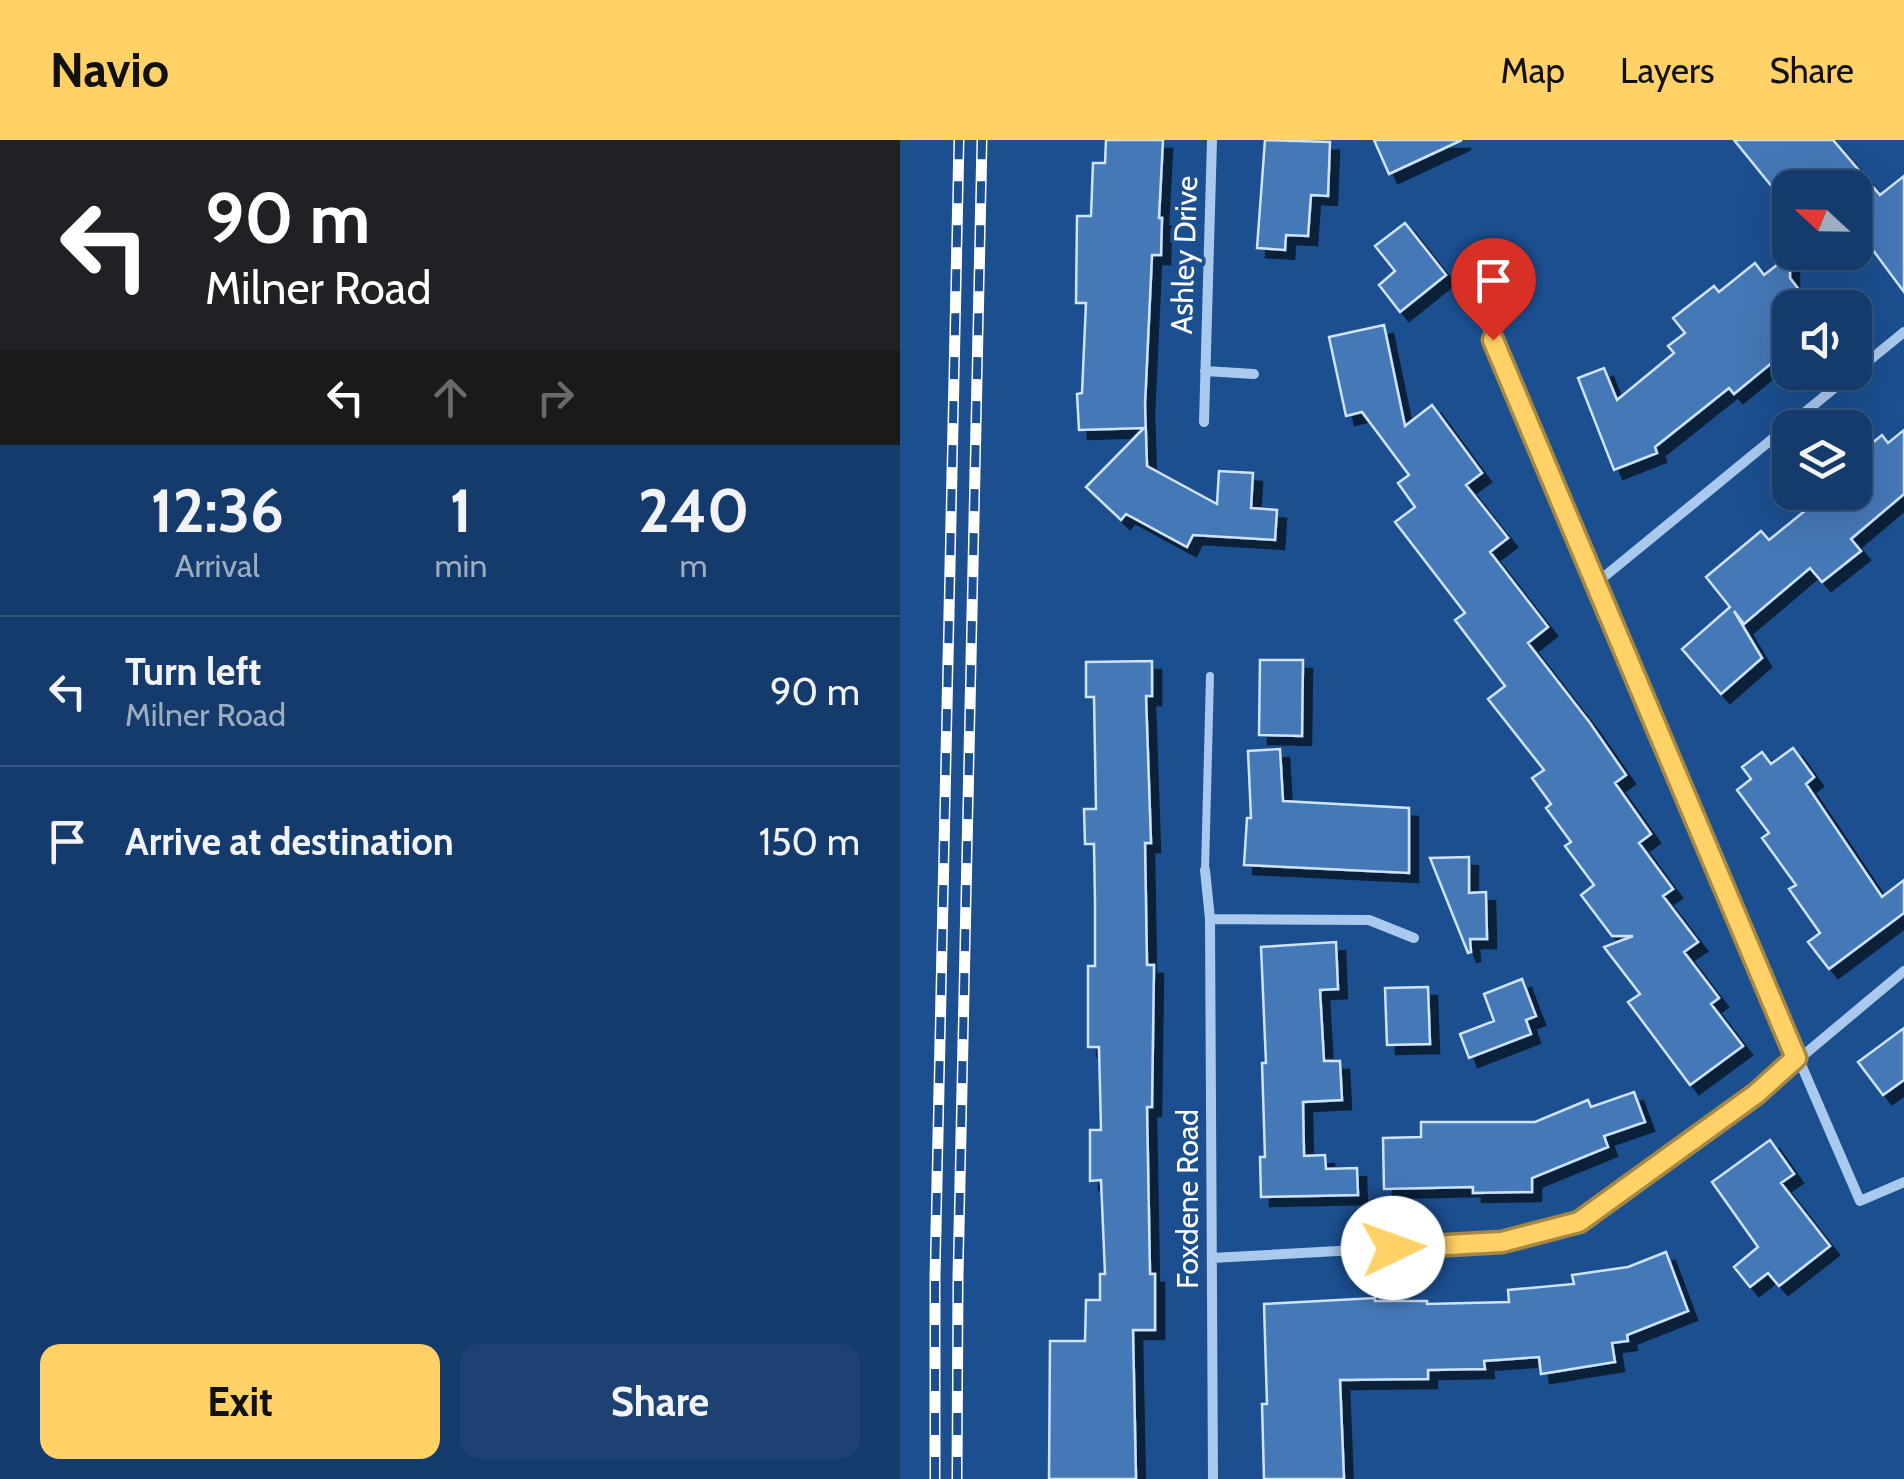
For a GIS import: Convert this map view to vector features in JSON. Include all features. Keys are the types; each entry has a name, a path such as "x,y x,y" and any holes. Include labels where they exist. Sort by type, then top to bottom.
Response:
{"street":[{"name":"Ashley Drive","path":"1204,422 1212,140"},
{"path":"1478,306 1860,1201 1904,1182"},
{"path":"1872,358 1904,332"},
{"name":"Ashley Drive","path":"1206,371 1254,374"},
{"path":"1594,585 1832,390"},
{"name":"Foxdene Road","path":"1205,870 1210,919 1213,1479"},
{"path":"1210,919 1369,920 1414,938"},
{"path":"1212,1258 1502,1242 1579,1222 1756,1094 1904,971"}],"lane":[{"name":"Foxdene Road","path":"1205,870 1210,676"}],"building":[{"path":"1106,140 1163,140 1161,255 1152,255 1145,405 1147,466 1217,504 1219,471 1253,473 1251,508 1277,510 1275,540 1193,535 1187,547 1126,514 1121,520 1086,487 1144,428 1079,430 1077,394 1082,393 1086,303 1076,303 1077,216 1091,216 1093,163 1105,163"},
{"path":"1265,140 1330,142 1328,196 1311,195 1308,236 1286,235 1285,250 1257,248"},
{"path":"1374,140 1462,140 1389,174"},
{"path":"1734,140 1833,140 1859,170 1772,170 1772,187"},
{"path":"1904,176 1904,292 1872,249 1872,186 1880,195"},
{"path":"1405,223 1446,275 1400,312 1379,285 1395,271 1375,246"},
{"path":"1755,263 1764,275 1772,269 1790,270 1790,278 1799,290 1772,290 1772,363 1734,394 1729,388 1655,447 1657,453 1614,470 1578,378 1604,368 1617,400 1674,353 1668,346 1685,333 1673,318 1714,286 1719,292"},
{"path":"1384,325 1405,426 1432,405 1482,473 1466,485 1508,538 1490,552 1548,627 1528,643 1626,775 1615,783 1651,834 1639,843 1673,889 1663,896 1698,942 1684,952 1719,998 1711,1004 1743,1046 1690,1085 1628,1002 1640,994 1604,947 1633,936 1612,936 1581,895 1594,885 1565,846 1571,842 1546,808 1551,804 1532,778 1544,770 1488,699 1505,686 1455,620 1465,613 1395,522 1415,507 1398,483 1409,475 1362,412 1346,416 1329,337"},
{"path":"1904,430 1904,494 1851,539 1861,551 1822,582 1810,568 1744,624 1734,611 1762,658 1721,694 1682,649 1730,607 1706,577 1761,531 1769,540 1806,510 1872,510 1872,443 1882,435 1888,443"},
{"path":"1260,660 1303,660 1302,736 1259,735"},
{"path":"1152,661 1152,696 1146,696 1151,843 1145,843 1147,965 1154,965 1152,1107 1147,1107 1155,1330 1133,1330 1136,1479 1049,1479 1050,1341 1085,1341 1086,1300 1100,1300 1100,1274 1105,1274 1101,1180 1090,1181 1090,1130 1101,1130 1099,1047 1088,1047 1088,966 1095,966 1095,902 1094,844 1085,844 1084,809 1096,809 1094,697 1086,697 1086,662"},
{"path":"1793,748 1814,777 1806,784 1882,897 1904,880 1904,913 1829,969 1808,942 1820,933 1789,889 1796,885 1762,838 1769,833 1737,790 1751,779 1742,767 1762,752 1771,764"},
{"path":"1280,749 1283,801 1409,808 1409,873 1244,865 1247,818 1251,818 1248,751"},
{"path":"1469,857 1469,893 1486,892 1487,939 1470,939 1468,953 1430,858"},
{"path":"1336,942 1338,989 1320,990 1324,1061 1340,1061 1342,1100 1303,1102 1304,1156 1325,1155 1326,1169 1357,1168 1358,1195 1261,1197 1260,1157 1265,1157 1262,1063 1266,1063 1261,947"},
{"path":"1522,979 1536,1016 1526,1020 1531,1034 1469,1058 1460,1034 1494,1021 1484,994"},
{"path":"1428,987 1430,1044 1387,1045 1385,988"},
{"path":"1904,1028 1904,1080 1883,1095 1858,1062"},
{"path":"1634,1092 1645,1122 1604,1136 1608,1147 1532,1178 1532,1192 1473,1193 1473,1187 1384,1189 1383,1138 1421,1137 1421,1122 1535,1122 1588,1100 1591,1107"},
{"path":"1770,1140 1794,1174 1781,1183 1830,1246 1779,1286 1768,1273 1750,1287 1734,1267 1758,1247 1712,1182"},
{"path":"1666,1252 1688,1311 1627,1335 1628,1341 1612,1343 1615,1362 1541,1374 1539,1357 1484,1361 1485,1369 1428,1370 1428,1379 1340,1380 1344,1479 1264,1479 1264,1304 1375,1298 1427,1304 1509,1302 1508,1290 1574,1284 1572,1275 1628,1267"}],"railway":[{"path":"935,1479 935,1277 959,140"},
{"path":"957,1479 982,140"}],"route":[{"path":"1393,1248 1502,1242 1579,1222 1756,1094 1796,1058 1493,340"}]}
